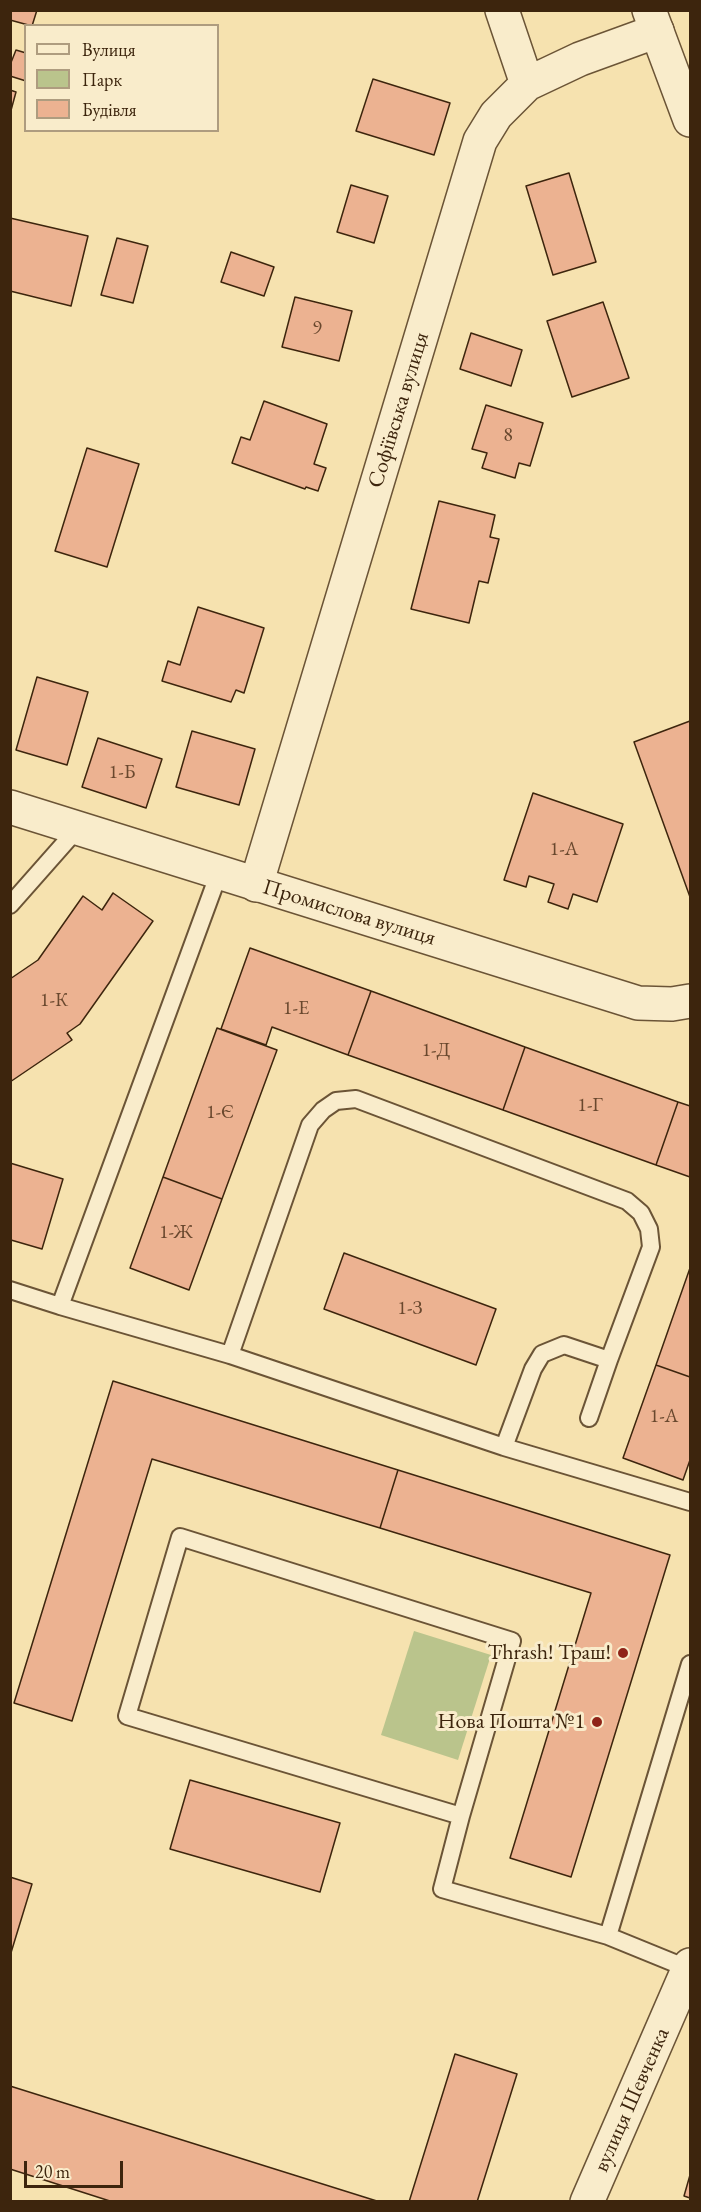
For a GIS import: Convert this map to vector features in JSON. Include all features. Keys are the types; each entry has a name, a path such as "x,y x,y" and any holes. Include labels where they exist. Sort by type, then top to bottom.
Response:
{"street":[{"path":"502,10 527,84"},
{"path":"653,20 690,120"},
{"name":"Софіївська вулиця","path":"256,885 480,141 496,115 527,84 653,20"},
{"name":"Промислова вулиця","path":"10,807 638,1003 672,1004 690,1001"},
{"name":"вулиця Шевченка","path":"587,2202 690,1967"}],"lane":[{"path":"10,905 78,828"},
{"path":"60,1305 219,873"},
{"path":"230,1355 309,1125 323,1110 336,1101 356,1099 627,1201 641,1213 649,1229 651,1247 589,1418"},
{"path":"10,1290 230,1355 504,1447 690,1502"},
{"path":"504,1447 533,1369 542,1354 564,1345 609,1360"},
{"path":"461,1816 127,1716 180,1537 512,1641 442,1889 608,1936 690,1967"},
{"path":"608,1936 690,1664"}],"green space":[{"path":"414,1631 491,1655 458,1760 381,1735"}],"building":[{"path":"10,10 37,10 33,24 10,20"},
{"path":"16,50 24,52 24,80 10,76 10,65"},
{"path":"373,79 450,103 434,155 356,131"},
{"path":"10,90 16,92 10,114"},
{"path":"569,173 596,262 553,275 526,186"},
{"path":"351,185 388,196 374,243 337,232"},
{"path":"10,218 88,236 71,306 10,291"},
{"path":"117,238 148,246 133,303 101,295"},
{"path":"231,252 274,267 264,296 221,282"},
{"path":"295,297 352,311 339,361 282,347"},
{"path":"603,302 629,378 572,397 547,321"},
{"path":"471,333 522,350 511,386 460,369"},
{"path":"264,401 327,424 314,464 326,468 318,491 306,487 305,489 232,463 241,437 250,440"},
{"path":"486,405 543,423 530,466 519,463 515,478 482,468 487,453 472,449"},
{"path":"87,448 139,464 107,567 55,551"},
{"path":"439,501 495,515 490,537 499,539 488,583 479,581 469,623 411,609"},
{"path":"198,607 264,628 244,693 236,690 231,702 162,681 168,661 180,665"},
{"path":"37,677 88,692 67,765 16,750"},
{"path":"690,721 690,897 634,742"},
{"path":"192,731 255,749 239,805 176,787"},
{"path":"98,738 162,759 146,808 82,787"},
{"path":"533,793 623,824 597,902 573,894 568,909 548,902 554,884 529,876 526,887 504,880"},
{"path":"113,893 153,921 80,1024 67,1033 72,1040 10,1082 10,979 38,960 83,896 102,910"},
{"path":"250,948 371,991 348,1055 272,1027 266,1045 221,1029"},
{"path":"371,991 525,1047 503,1110 348,1055"},
{"path":"217,1028 277,1050 222,1199 163,1177"},
{"path":"525,1047 678,1102 656,1165 503,1110"},
{"path":"678,1102 690,1106 690,1177 656,1165"},
{"path":"10,1163 63,1179 42,1249 11,1240 10,1243"},
{"path":"163,1177 222,1199 189,1290 130,1268"},
{"path":"344,1253 496,1309 476,1365 324,1309"},
{"path":"690,1268 690,1377 656,1365"},
{"path":"656,1365 690,1377 690,1460 683,1480 623,1458"},
{"path":"113,1381 398,1470 380,1528 152,1459 72,1721 14,1703"},
{"path":"398,1470 670,1555 571,1877 510,1858 591,1593 380,1528"},
{"path":"190,1780 340,1823 320,1892 170,1849"},
{"path":"10,1877 32,1884 10,1956"},
{"path":"455,2054 517,2074 477,2202 409,2202"},
{"path":"10,2086 380,2202 113,2202 10,2169"},
{"path":"690,2175 690,2198 684,2196"}],"place":[{"name":"Thrash! Траш!","path":"623,1653"},
{"name":"Нова Пошта №1","path":"597,1722"}]}
